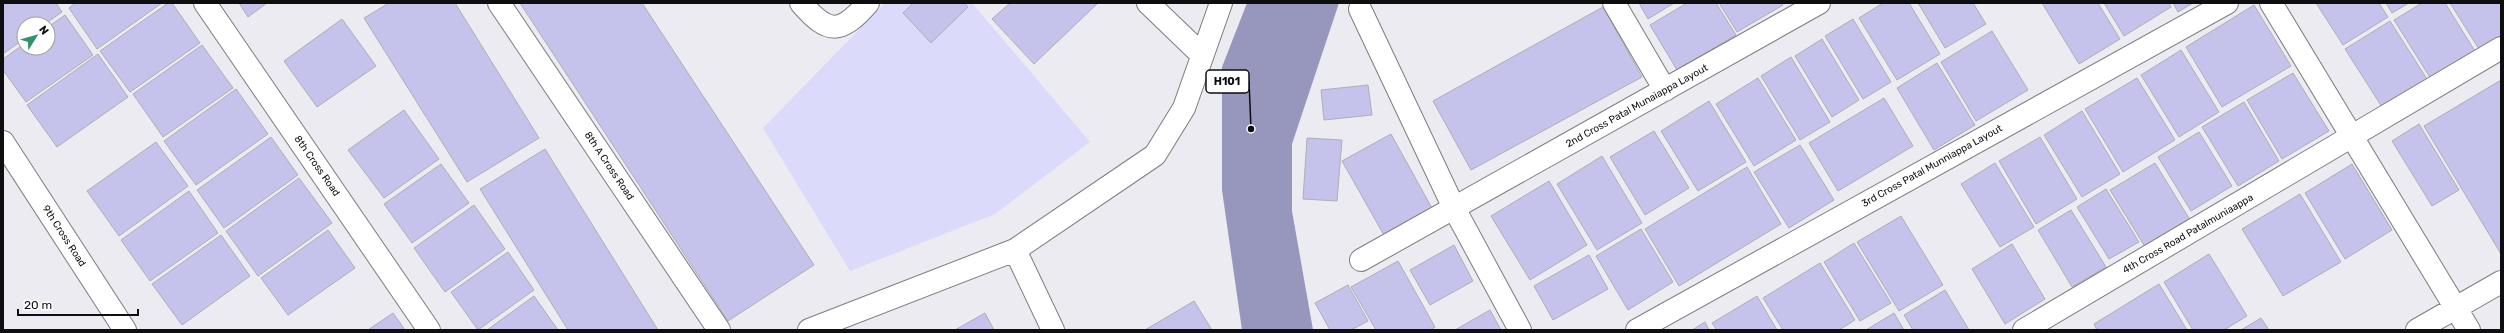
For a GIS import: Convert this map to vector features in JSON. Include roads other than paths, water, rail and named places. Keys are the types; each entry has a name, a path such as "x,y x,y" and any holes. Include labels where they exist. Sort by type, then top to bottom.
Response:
{"street":[{"name":"8th Cross Road","path":"205,3 429,330"},
{"name":"8th A Cross Road","path":"499,3 719,330"},
{"path":"801,3 815,19 826,26 836,27 859,14 868,3"},
{"path":"1148,3 1202,55"},
{"path":"809,330 1015,250 1155,155 1184,108 1221,3"},
{"path":"1614,3 1665,90"},
{"name":"2nd Cross Patal Munaiappa Layout","path":"1361,260 1819,3"},
{"name":"3rd Cross Patal Munniappa Layout","path":"1637,330 2227,3"},
{"path":"2271,3 2351,138 2469,330"},
{"path":"1360,9 1454,208 1520,330"},
{"name":"4th Cross Road Patalmuniaappa","path":"2024,330 2501,48"},
{"name":"9th Cross Road","path":"3,142 125,330"},
{"path":"1015,250 1053,330"},
{"path":"2417,330 2501,282"}],"place":[{"name":"H101","path":"1251,129"}]}
